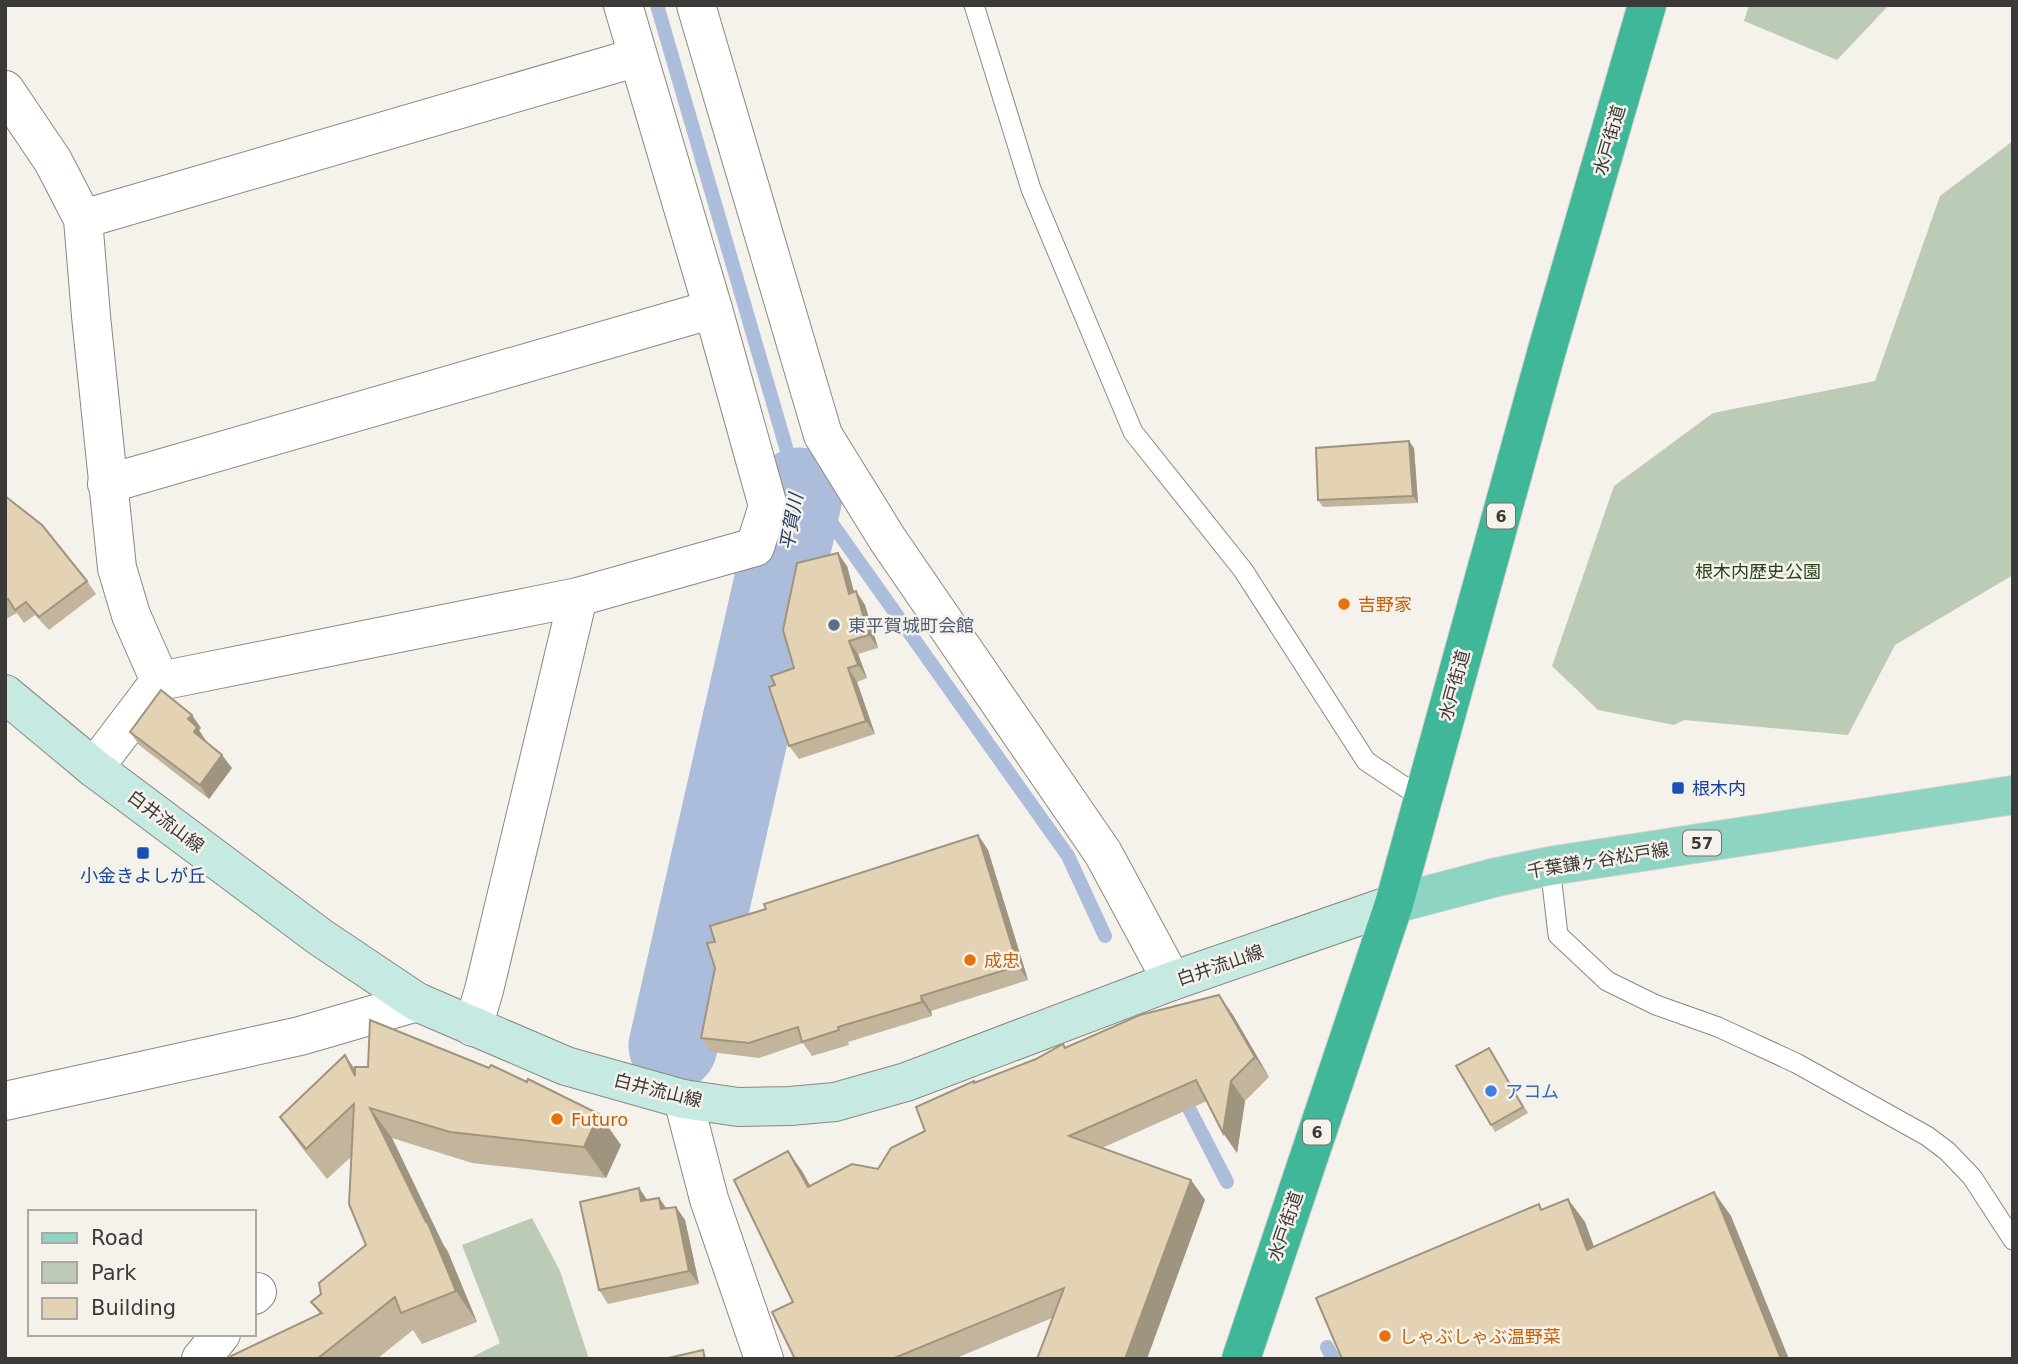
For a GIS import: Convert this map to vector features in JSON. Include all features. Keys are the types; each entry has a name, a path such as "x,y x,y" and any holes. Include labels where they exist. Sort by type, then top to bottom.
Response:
{"highway":[{"name":"水戸街道","path":"1241,1359 1394,904 1547,351 1647,5"}],"main road":[{"name":"白井流山線","path":"5,694 94,768 320,937 417,1002 566,1066 683,1100 738,1107 835,1102 905,1082 1172,981 1394,904"},
{"name":"千葉鎌ヶ谷松戸線","path":"1394,904 1550,866 2013,795"}],"street":[{"path":"94,768 160,681 578,597 755,547 768,506 623,5"},
{"path":"696,5 823,435 888,540 1103,853 1172,981"},
{"path":"83,219 638,57"},
{"path":"5,90 53,161 83,219 117,568 131,615 160,681"},
{"path":"107,484 713,309"},
{"path":"473,1027 578,597"},
{"path":"5,1101 300,1036 417,1002"},
{"path":"683,1100 709,1199 764,1359"},
{"path":"201,1359 219,1336"}],"lane":[{"path":"975,5 1031,189 1133,432 1242,570 1366,761 1423,799"},
{"path":"1550,866 1558,935 1607,981 1656,1005 1718,1027 1796,1063 1927,1136 1947,1151 1972,1177 2013,1240"}],"green space":[{"path":"1749,5 1889,5 1837,60 1744,21"},
{"name":"根木内歴史公園","path":"2013,141 2013,575 1895,645 1848,735 1684,720 1674,725 1598,710 1552,666 1614,486 1713,413 1875,381 1940,196"},
{"path":"532,1218 560,1271 589,1359 468,1359 500,1343 462,1245"}],"building":[{"path":"1409,441 1413,496 1318,500 1316,448"},
{"path":"5,496 42,525 87,581 39,617 26,602 15,610 8,599 5,601"},
{"path":"838,553 849,594 856,591 869,635 849,641 858,665 848,668 866,721 789,746 769,687 775,685 771,676 794,668 783,630 797,563"},
{"path":"161,690 192,715 188,719 197,727 194,732 222,755 200,785 130,732"},
{"path":"978,835 1018,966 921,996 922,1002 838,1027 839,1030 802,1042 798,1027 749,1043 701,1038 715,968 707,943 715,942 710,926 766,909 764,904"},
{"path":"1219,995 1255,1057 1231,1081 1223,1133 1196,1080 1069,1136 1191,1180 1125,1359 1037,1359 1064,1288 892,1359 795,1359 772,1312 793,1302 734,1180 788,1151 808,1187 852,1164 878,1169 891,1148 925,1131 916,1107 974,1081 1036,1059 1063,1044 1065,1048 1140,1015"},
{"path":"370,1020 489,1068 491,1065 527,1082 528,1079 599,1114 584,1147 450,1132 370,1108 427,1221 456,1291 401,1313 395,1297 317,1359 229,1359 322,1313 311,1302 321,1294 319,1283 366,1245 349,1204 354,1104 306,1149 280,1117 345,1055 355,1076 355,1067 368,1067"},
{"path":"1489,1048 1523,1107 1491,1125 1456,1066"},
{"path":"639,1188 641,1201 659,1198 661,1209 676,1207 689,1271 599,1290 580,1202"},
{"path":"1714,1192 1781,1359 1342,1359 1316,1298 1539,1204 1541,1210 1568,1199 1587,1250"},
{"path":"703,1350 705,1359 664,1359"}],"waterway":[{"path":"657,5 799,492 818,504 1068,856 1105,936"},
{"name":"平賀川","path":"673,1046 799,492"},
{"path":"1181,1093 1227,1182"},
{"path":"1327,1347 1333,1359"}],"place":[{"name":"吉野家","path":"1344,604"},
{"name":"東平賀城町会館","path":"834,625"},
{"name":"根木内","path":"1678,788"},
{"name":"小金きよしが丘","path":"143,853"},
{"name":"成忠","path":"970,960"},
{"name":"アコム","path":"1491,1091"},
{"name":"Futuro","path":"557,1119"},
{"name":"しゃぶしゃぶ温野菜","path":"1385,1336"}]}
